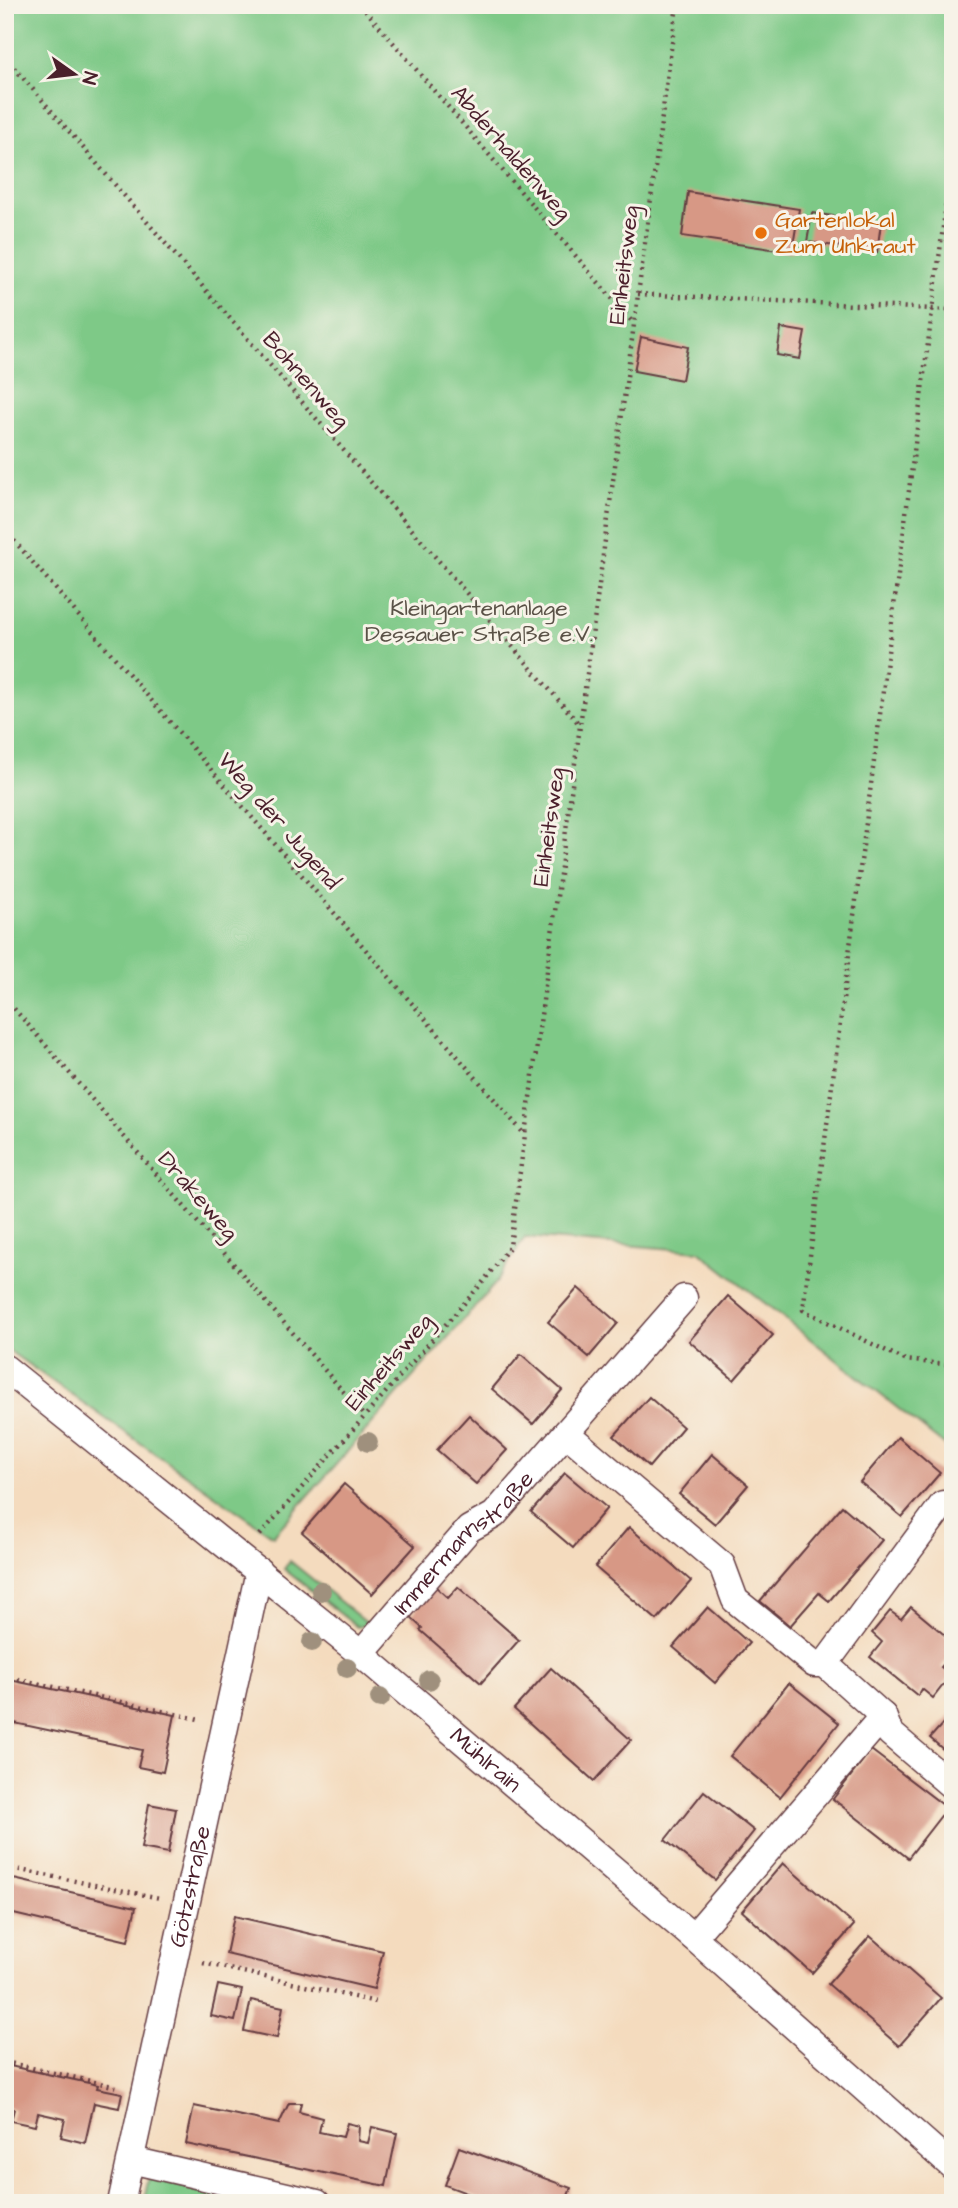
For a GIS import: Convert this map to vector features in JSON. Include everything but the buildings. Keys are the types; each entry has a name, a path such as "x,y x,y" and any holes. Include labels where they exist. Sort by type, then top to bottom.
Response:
{"street":[{"name":"Immermannstraße","path":"361,1654 469,1529 494,1515 684,1298"},
{"name":"Mühlrain","path":"5,1368 361,1654 694,1937 953,2167"},
{"path":"566,1433 722,1565 735,1600 814,1664 825,1664 883,1716 890,1733 952,1786"},
{"path":"825,1664 943,1504"},
{"name":"Götzstraße","path":"121,2203 227,1725 250,1564"},
{"path":"694,1937 883,1716"},
{"path":"131,2160 317,2203"}],"path":[{"name":"Abderhaldenweg","path":"361,5 634,324"},
{"name":"Einheitsweg","path":"250,1564 365,1417 484,1282 510,1246 677,5"},
{"name":"Bohnenweg","path":"5,57 580,725"},
{"path":"953,150 803,1310 905,1360 953,1365"},
{"path":"638,294 953,310"},
{"name":"Weg der Jugend","path":"5,530 526,1136"},
{"name":"Drakeweg","path":"5,998 365,1417"},
{"path":"18,1679 227,1725"},
{"path":"5,1867 188,1904"},
{"path":"177,1957 376,2002"},
{"path":"5,2062 145,2094"}],"green space":[{"name":"Kleingartenanlage Dessauer Straße e.V.","path":"5,5 953,5 953,1452 699,1251 525,1237 495,1284 273,1536 5,1348"},
{"path":"290,1561 368,1624 357,1627 284,1569"},
{"path":"149,2177 260,2203 143,2203"}],"place":[{"name":"Gartenlokal Zum Unkraut","path":"761,233"}]}
